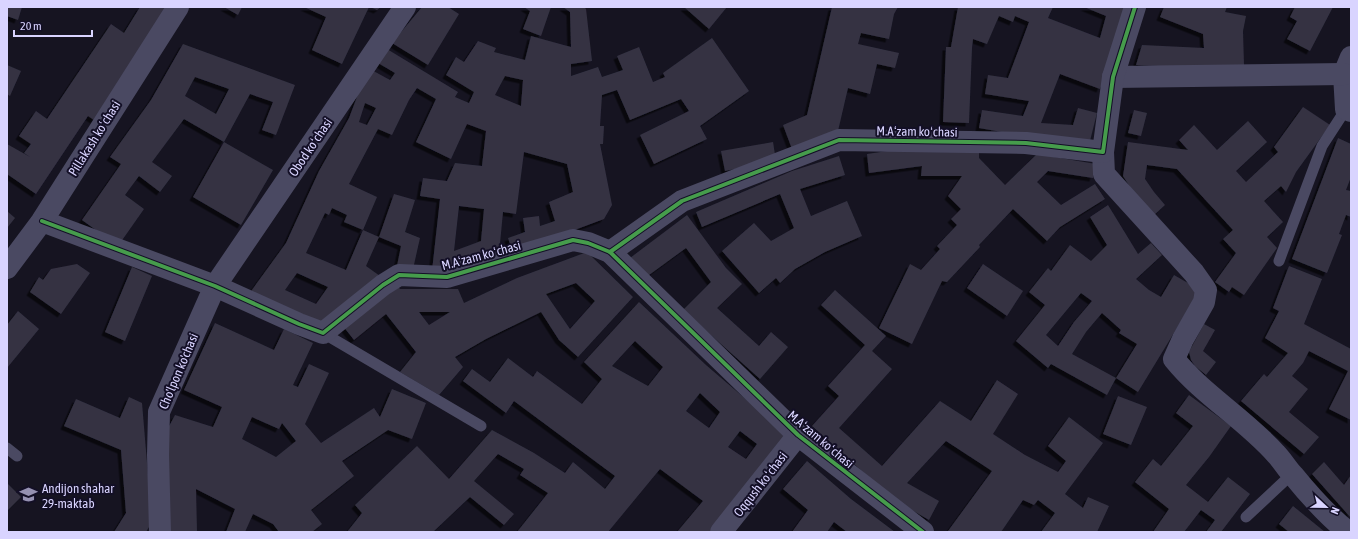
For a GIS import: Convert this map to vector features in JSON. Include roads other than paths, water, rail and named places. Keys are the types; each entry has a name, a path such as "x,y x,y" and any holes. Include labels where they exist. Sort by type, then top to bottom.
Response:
{"street":[{"name":"Pillakash koʻchasi","path":"7,268 42,221 178,7"},
{"name":"Obod koʻchasi","path":"215,286 405,7"},
{"path":"1135,7 1113,77 1103,152 1104,174 1194,274 1206,290 1204,302 1183,339 1174,359 1185,373 1243,422 1277,454 1292,474 1331,518 1348,532"},
{"path":"1113,77 1348,65 1349,110"},
{"name":"M.Aʻzam koʻchasi","path":"610,252 682,201 839,140 1026,143 1103,152"},
{"path":"42,221 215,286 323,334"},
{"name":"M.Aʻzam koʻchasi","path":"323,334 383,285 399,275 447,277 573,240 588,243 610,252 798,435 923,532"},
{"name":"Cho'lpon ko'chasi","path":"160,532 158,455 159,412 215,286"},
{"name":"Oqqush koʻchasi","path":"721,532 798,435"}],"lane":[{"path":"1279,261 1322,146 1349,110"},
{"path":"323,334 481,426"},
{"path":"7,448 17,456"},
{"path":"1246,517 1292,474"}],"place":[{"name":"Andijon shahar 29-maktab","path":"29,495"}]}
